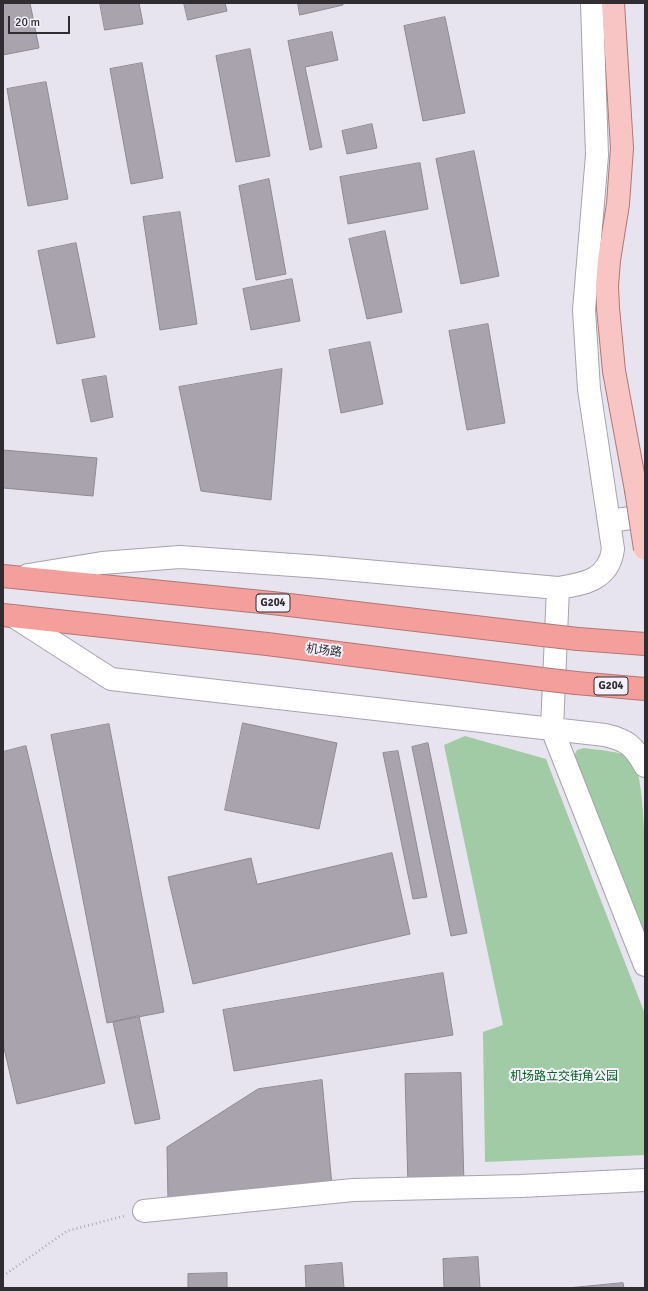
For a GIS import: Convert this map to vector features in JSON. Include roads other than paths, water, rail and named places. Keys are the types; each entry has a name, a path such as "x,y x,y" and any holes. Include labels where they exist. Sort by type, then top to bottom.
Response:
{"highway":[{"name":"G204","path":"10,576 272,603 543,636 645,644"},
{"name":"机场路","path":"8,615 266,644 576,683 645,688"}],"main road":[{"path":"613,3 622,148 618,204 608,266 608,308 614,371 636,490 645,549"}],"lane":[{"path":"10,576 102,563 180,558 321,567 558,588 582,584 604,571 610,563 613,549 589,389 584,310 597,154 592,3"},
{"path":"609,521 645,516"},
{"path":"558,588 552,729 645,965"},
{"path":"8,615 110,679 585,732 618,738 632,745 645,766"},
{"path":"144,1211 353,1190 521,1186 645,1180"}],"park label":[{"name":"机场路立交街角公园","path":"564,1077"}]}
